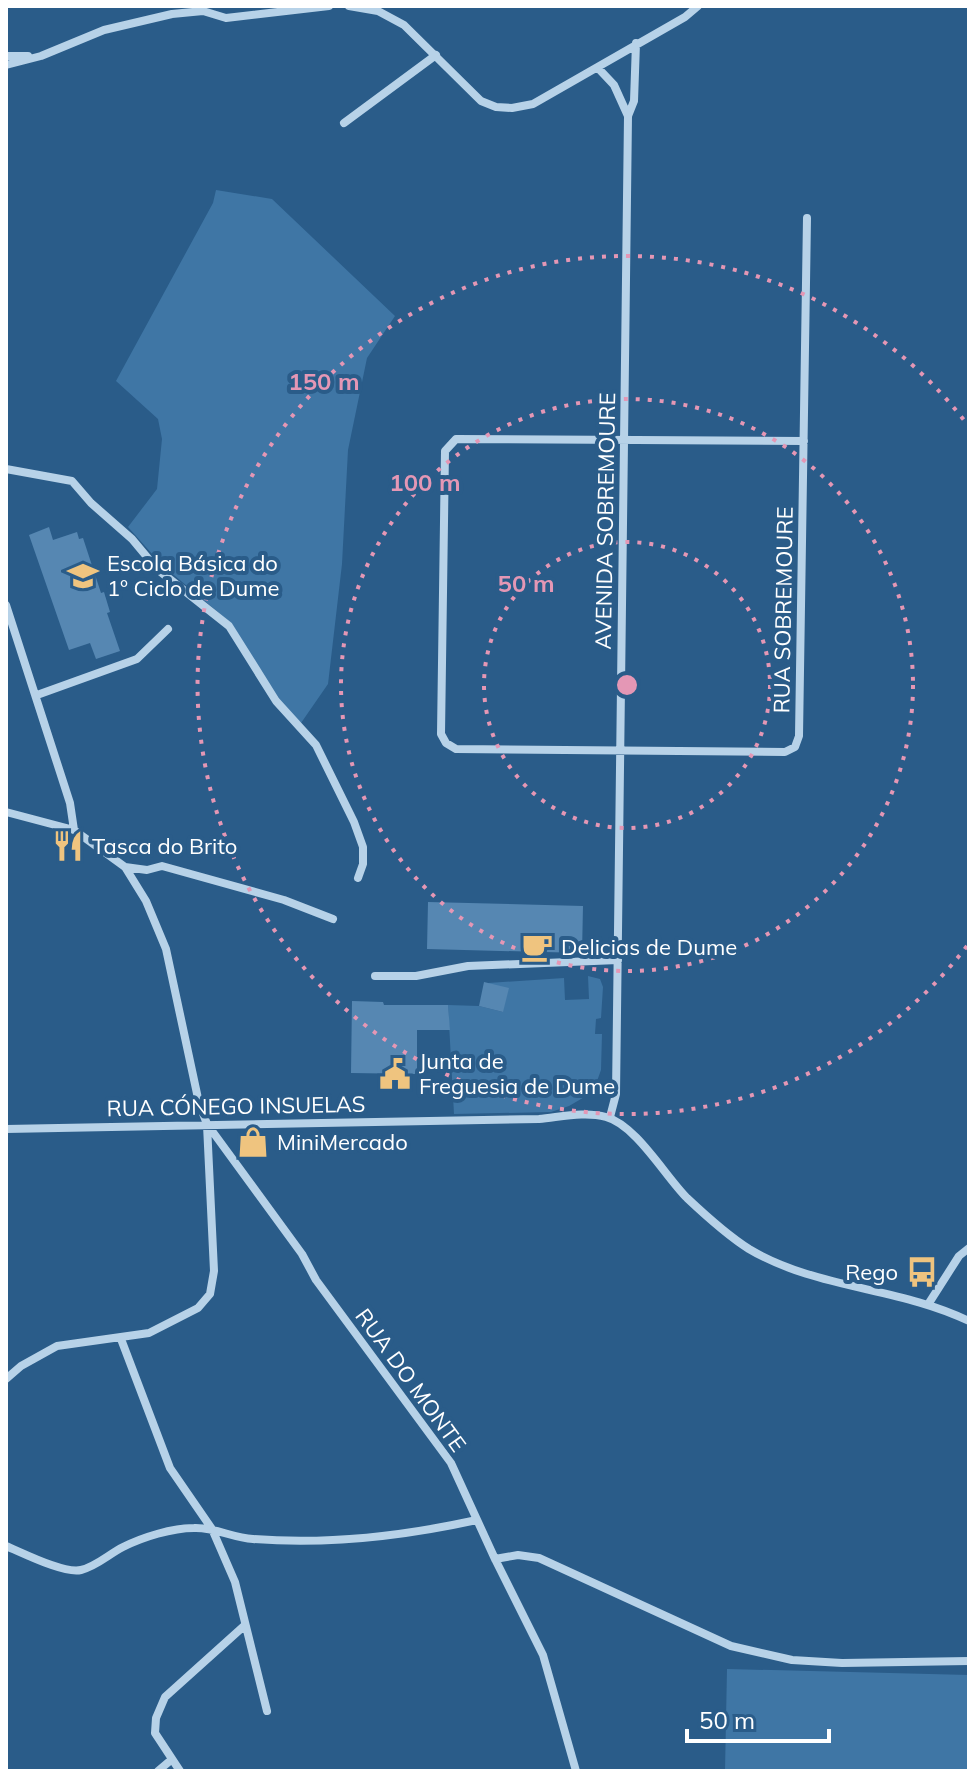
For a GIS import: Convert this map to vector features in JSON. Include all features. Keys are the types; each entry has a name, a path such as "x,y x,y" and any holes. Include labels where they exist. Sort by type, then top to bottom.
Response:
{"street":[{"path":"6,65 41,56 104,30 172,14 203,11 226,18 329,6"},
{"path":"349,6 378,11 404,25 481,101 496,107 512,108 533,104 685,17 698,6"},
{"name":"AVENIDA SOBREMOURE","path":"610,1117 616,1094 628,116 634,101 636,43"},
{"path":"344,123 436,55"},
{"path":"6,56 41,56"},
{"name":"AVENIDA SOBREMOURE","path":"598,68 614,85 628,116"},
{"name":"RUA SOBREMOURE","path":"621,750 785,752 795,747 799,736 807,218"},
{"path":"621,750 456,749 446,743 441,734 445,451 456,439 804,441"},
{"path":"6,469 72,481 91,503 132,539 157,569 229,626 276,701 316,745 363,847 363,864 358,878"},
{"path":"6,605 70,803 74,830"},
{"path":"37,695 137,659 168,629"},
{"path":"6,812 74,830 125,867 146,901 166,949 199,1103 207,1124 214,1271 210,1294 198,1308 149,1333 57,1346 21,1366 6,1379"},
{"path":"125,867 147,870 162,866 284,900 333,919"},
{"path":"375,976 416,976 468,966 618,960"},
{"name":"RUA CÓNEGO INSUELAS","path":"6,1129 539,1119 592,1114 610,1117"},
{"path":"610,1117 627,1129 688,1198 748,1248 799,1271 929,1303 969,1321"},
{"name":"RUA DO MONTE","path":"207,1124 302,1254 316,1280 451,1463 543,1655 576,1771"},
{"path":"929,1303 959,1256 969,1248"},
{"path":"121,1339 170,1468 212,1529 235,1582 267,1711"},
{"path":"6,1546 79,1571 133,1543 181,1529 212,1529 251,1539 349,1540 421,1532 477,1520"},
{"path":"495,1559 518,1555 539,1558 731,1646 792,1660 842,1663 969,1661"},
{"path":"180,1771 155,1733 156,1718 165,1697 244,1626"},
{"path":"158,1771 171,1760"}],"shaded area":[{"path":"216,190 272,199 395,316 367,358 348,450 342,564 328,684 301,723 278,699 231,623 162,565 128,527 157,489 162,439 158,419 116,381 213,203"},
{"path":"588,976 600,979 603,987 601,1018 596,1019 595,1034 602,1034 601,1070 593,1092 551,1112 454,1114 448,1005 479,1006 503,1012 488,983 564,978 565,1000 589,999"},
{"path":"727,1669 969,1675 969,1771 725,1771"}],"building":[{"path":"49,527 53,540 77,532 79,539 83,538 101,593 104,592 110,612 107,613 120,651 96,659 90,643 69,650 29,535"},
{"path":"428,902 583,906 582,953 427,949"},
{"path":"484,982 509,988 503,1012 479,1006"},
{"path":"352,1001 383,1002 384,1005 448,1005 450,1030 417,1030 417,1074 351,1073"}],"place":[{"name":"Escola Básica do 1º Ciclo de Dume","path":"83,576"},
{"name":"Tasca do Brito","path":"68,846"},
{"name":"Delicias de Dume","path":"537,947"},
{"name":"Junta de Freguesia de Dume","path":"395,1074"},
{"name":"MiniMercado","path":"253,1142"},
{"name":"Rego","path":"922,1272"}]}
